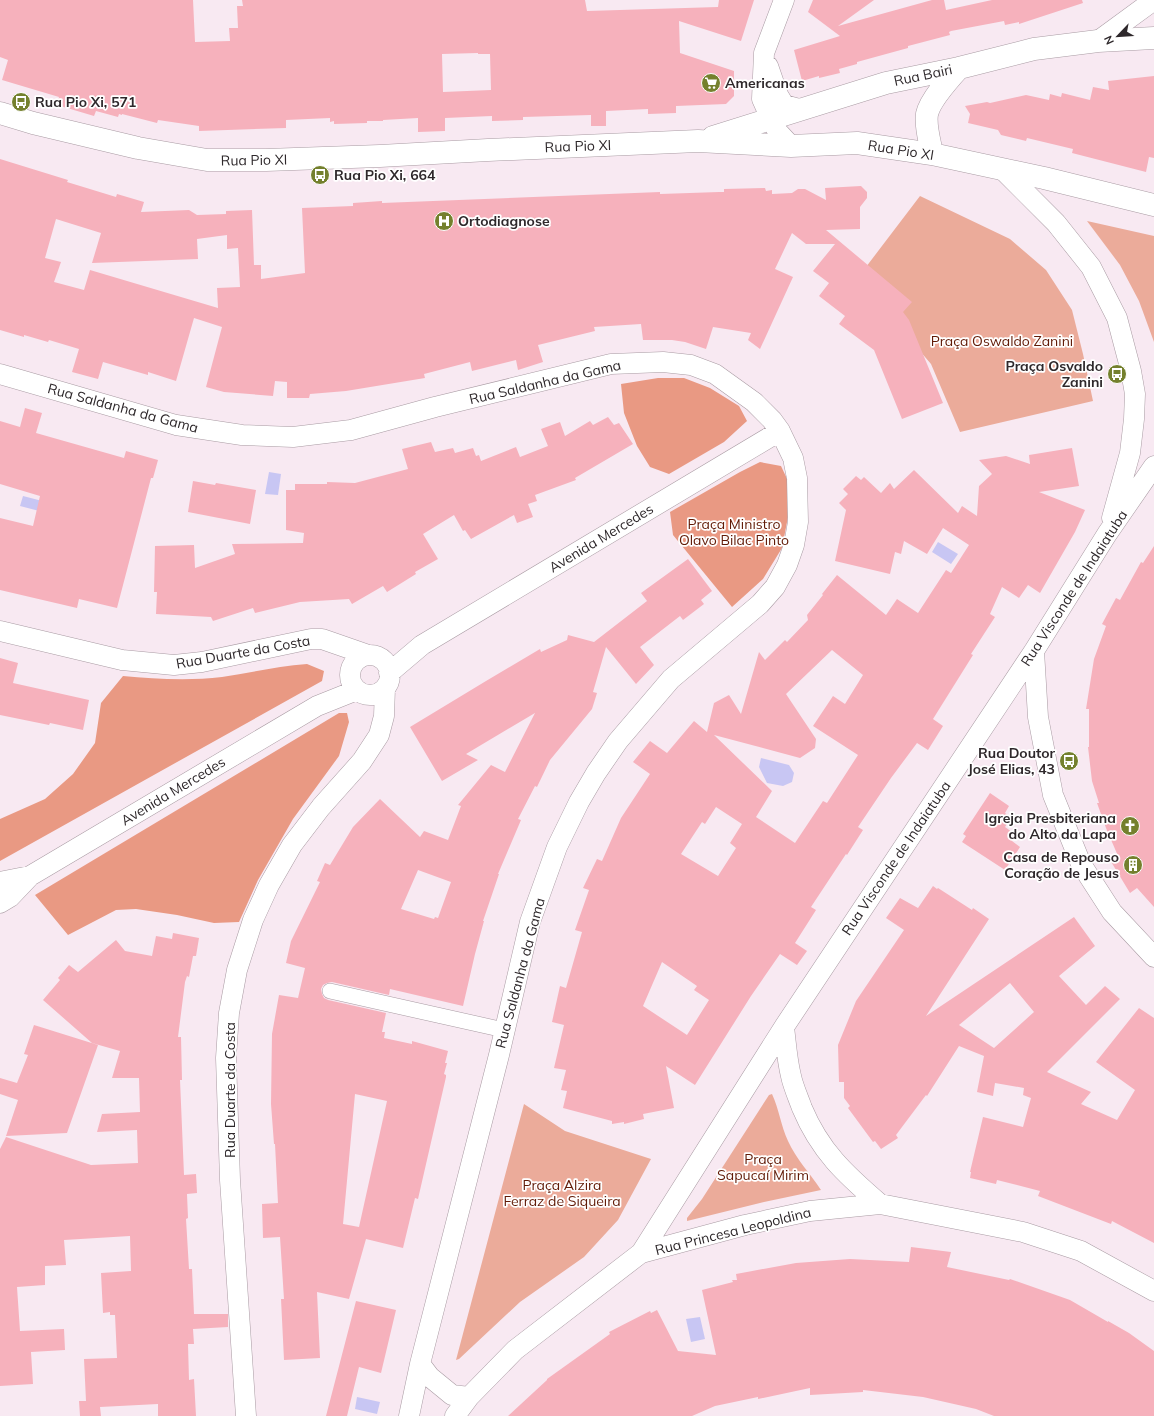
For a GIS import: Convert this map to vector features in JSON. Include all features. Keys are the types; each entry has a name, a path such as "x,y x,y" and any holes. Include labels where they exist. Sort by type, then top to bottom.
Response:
{"main road":[{"name":"Rua Bairi","path":"698,141 886,83 959,68 1034,49 1098,41 1154,38"},
{"path":"932,154 927,112 941,90 959,68"},
{"name":"Rua Pio XI","path":"0,113 33,123 138,148 207,160 266,160 380,156 698,141 791,146 857,143 932,154 1154,205"}],"street":[{"path":"784,0 764,53 762,99 778,132 791,146"},
{"path":"1098,41 1154,0"},
{"path":"764,53 778,95 784,105 799,109"},
{"path":"1002,169 1056,223 1091,266 1117,318 1131,371 1135,394 1134,419 1130,453 1107,534"},
{"name":"Rua Saldanha da Gama","path":"0,374 176,425 242,435 293,438 351,430 435,407 612,364 663,362 691,365 715,374 754,402 772,420 780,431 793,458 797,478 798,522 794,545 788,565 775,587 760,604 671,679 618,741 596,773 579,802 557,847 530,922 408,1416"},
{"name":"Avenida Mercedes","path":"0,902 10,896 30,876 422,645 780,431"},
{"name":"Rua Visconde de Indaiatuba","path":"641,1253 784,1027 1034,651 1107,534 1154,466"},
{"name":"Rua Duarte da Costa","path":"0,631 122,660 174,666 216,660 300,641 322,639 369,676 379,735 362,761 321,808 292,845 269,884 253,920 237,970 229,1013 226,1058 230,1180 246,1416"},
{"path":"1034,651 1038,717 1053,795 1081,864 1112,912 1154,957"},
{"name":"Avenida Mercedes","path":"0,882 30,876"},
{"path":"330,991 504,1030"},
{"path":"784,1027 791,1076 809,1124 822,1146 834,1162 853,1182 880,1204"},
{"name":"Rua Princesa Leopoldina","path":"455,1416 468,1397 515,1350 641,1253 745,1225 810,1211 880,1204 1022,1232 1082,1251 1154,1291"},
{"path":"420,1364 430,1378 452,1395 468,1397"}],"green space":[{"name":"Praça Oswaldo Zanini","path":"920,196 1010,239 1046,270 1072,310 1093,401 960,432 931,364 890,316 850,288"},
{"path":"1087,221 1154,236 1154,342 1139,301 1120,265"},
{"path":"658,378 684,378 710,388 739,406 747,421 724,442 669,474 650,467 637,446 624,413 621,384"},
{"name":"Praça Ministro Olavo Bilac Pinto","path":"760,462 781,466 789,483 788,517 782,548 763,579 732,607 673,535 670,512"},
{"path":"307,664 324,671 322,681 0,861 0,819 45,799 73,774 95,743 101,703 123,676 197,679 222,677 285,666"},
{"path":"339,713 347,713 349,722 339,756 293,819 258,880 239,922 214,923 177,915 136,909 116,910 68,935 35,895"},
{"name":"Praça Sapucaí Mirim","path":"772,1094 791,1148 821,1190 687,1221 687,1218 702,1199 769,1095"},
{"name":"Praça Alzira Ferraz de Siqueira","path":"524,1104 565,1131 651,1159 618,1220 584,1257 520,1302 459,1359 456,1360"}],"water":[{"path":"269,472 281,474 278,495 265,494"},
{"path":"23,496 50,503 47,513 20,506"},
{"path":"938,542 958,554 951,564 932,552"},
{"path":"761,758 789,765 794,773 792,782 783,786 767,783 759,767"},
{"path":"700,1317 705,1339 691,1342 686,1319"},
{"path":"357,1397 380,1402 377,1414 355,1409"}],"building":[{"path":"0,0 193,0 195,42 230,41 229,28 238,28 237,6 243,6 242,0 585,0 587,11 718,7 719,0 754,0 741,41 679,21 680,53 734,71 734,96 726,104 676,106 676,113 648,114 648,109 606,111 606,126 591,126 591,115 523,117 523,120 492,121 492,116 445,118 445,131 418,132 418,118 367,121 367,123 334,124 334,121 330,122 330,118 286,120 286,128 199,131 199,126 158,120 157,123 122,114 119,114 118,117 96,111 94,116 57,105 59,97 2,80 8,60 0,57","holes":["442,54 490,54 491,90 443,92"]},
{"path":"813,0 874,0 838,26 932,0 944,0 946,10 992,0 1082,0 1083,3 1019,24 1019,22 1005,25 1004,21 951,31 949,32 950,35 857,62 857,64 839,69 840,73 819,78 819,76 802,81 794,50 840,36 808,12"},
{"path":"1154,76 1154,158 1149,157 1146,172 1072,153 1073,149 1027,138 1026,141 1001,135 998,130 968,123 970,114 965,106 987,102 990,103 1026,95 1049,100 1050,94 1061,97 1062,93 1090,100 1093,87 1109,90 1108,81"},
{"path":"0,159 68,180 67,182 116,197 117,194 144,202 141,212 189,210 197,215 226,214 226,211 252,210 254,265 261,265 261,279 305,273 302,208 353,206 353,203 382,201 382,203 660,192 660,194 724,192 724,189 765,188 766,191 772,190 772,194 792,193 798,189 805,189 826,200 825,188 861,186 867,192 867,198 860,207 860,229 826,230 912,302 903,312 909,320 943,403 902,419 874,350 839,324 845,316 819,296 829,283 813,271 835,244 806,244 792,233 775,269 793,277 760,349 748,340 751,333 713,327 706,349 685,342 672,340 643,340 641,324 594,327 595,331 538,345 543,362 518,370 516,360 472,371 470,362 424,374 425,378 346,391 310,394 309,398 287,398 287,382 275,381 273,396 224,392 206,387 222,327 194,318 176,381 148,372 148,375 103,362 98,379 72,372 79,349 49,340 48,342 0,330","holes":["56,219 101,233 92,263 198,259 197,239 227,235 227,249 238,248 240,287 217,288 218,308 90,270 84,290 54,282 61,262 45,258"]},
{"path":"25,408 42,413 36,433 124,458 126,451 158,460 153,478 151,478 117,608 79,599 77,608 0,590 0,518 33,526 40,496 0,484 0,421 20,427"},
{"path":"608,417 614,425 619,423 633,444 575,478 576,480 535,495 537,501 528,504 533,517 517,523 514,515 471,539 465,530 463,531 454,515 423,534 438,559 415,572 416,574 387,592 383,586 352,604 349,599 300,602 255,613 253,608 213,621 211,617 156,614 157,592 154,592 155,546 194,545 195,568 235,554 232,544 303,543 304,533 286,530 286,490 295,490 295,484 327,484 327,482 355,483 408,469 402,449 431,442 435,452 453,448 455,453 473,448 476,456 479,455 481,461 516,447 520,457 548,446 541,429 560,422 565,436 590,421 593,425"},
{"path":"1072,448 1079,486 1039,492 1085,510 1075,532 1040,593 1028,585 1019,598 1002,587 990,614 995,617 971,654 973,655 933,719 943,726 928,750 917,743 891,778 858,827 863,830 811,907 816,910 795,943 807,951 797,965 780,954 751,996 695,1085 666,1066 674,1108 643,1114 644,1119 624,1124 624,1122 612,1124 612,1121 563,1108 567,1091 561,1090 566,1070 554,1068 564,1025 552,1022 560,986 566,988 582,932 575,930 589,890 583,888 597,859 602,861 621,818 650,774 633,762 650,741 667,753 694,721 707,732 714,703 729,695 741,714 759,652 765,660 785,640 787,642 808,620 807,615 837,575 886,615 897,599 918,613 946,570 951,573 969,545 943,528 927,554 904,541 901,554 895,552 890,574 835,561 846,510 839,503 848,494 843,489 856,476 861,480 864,477 881,493 890,483 894,489 914,470 958,513 962,506 977,516 979,486 992,474 979,460 1006,456 1030,464 1029,455","holes":["832,650 863,675 845,704 833,696 813,726 858,755 827,803 823,801 795,843 756,817 772,791 714,735 800,758 815,748 816,739 786,694","716,807 742,824 730,843 736,848 718,876 681,854 702,822 705,824","662,962 697,986 694,990 709,1000 687,1035 643,1006"]},
{"path":"193,481 215,485 216,483 256,490 250,524 188,512"},
{"path":"1154,546 1154,907 1137,888 1130,893 1110,860 1118,856 1097,803 1099,803 1092,781 1088,747 1089,709 1086,709 1094,659 1106,626 1102,624 1116,598 1120,600 1141,562 1143,563"},
{"path":"688,559 712,591 701,600 704,604 683,620 680,616 640,647 654,665 636,684 606,647 593,692 597,693 592,709 550,760 537,787 535,786 518,819 521,820 498,874 483,921 463,1006 390,989 389,995 332,982 323,985 321,989 324,998 328,1000 386,1013 382,1032 385,1032 384,1038 412,1044 412,1041 448,1051 444,1074 446,1077 418,1199 415,1198 403,1248 366,1239 349,1299 317,1292 320,1358 284,1360 281,1299 284,1299 280,1237 263,1238 262,1204 278,1203 271,1104 272,1034 279,995 298,998 305,968 286,963 291,941 320,882 317,881 325,863 330,865 353,827 380,799 420,837 424,831 448,840 461,806 458,805 491,765 505,772 535,713 466,754 478,760 442,781 410,727 540,649 541,652 567,640 568,635 594,642 647,601 641,593","holes":["418,870 451,882 438,918 435,917 434,919 401,909","355,1094 387,1101 359,1227 343,1224"]},
{"path":"0,658 18,663 13,683 89,700 83,730 0,715"},
{"path":"990,793 1009,806 1005,813 1011,817 1005,827 1016,835 1012,841 1020,847 1005,870 962,842 966,836 963,834"},
{"path":"933,886 972,910 973,908 989,919 926,1016 1074,917 1095,946 1059,976 1086,1005 1105,986 1120,999 1047,1072 1091,1092 1081,1104 1117,1120 1135,1090 1096,1062 1139,1008 1154,1018 1154,1243 1112,1221 1111,1224 1038,1196 1040,1191 997,1180 996,1184 970,1178 970,1172 983,1117 1023,1127 1031,1098 1023,1095 1024,1088 995,1083 993,1096 977,1092 984,1056 959,1046 927,1096 926,1095 896,1135 898,1138 881,1149 875,1141 873,1142 848,1108 850,1106 844,1098 844,1082 839,1082 838,1045 856,1001 904,930 886,918 900,898 918,908","holes":["1010,983 1034,1012 994,1048 959,1025"]},
{"path":"173,933 199,938 196,956 193,956 189,977 187,976 185,982 178,1037 181,1037 182,1080 180,1080 184,1175 196,1174 197,1193 187,1194 188,1218 186,1219 189,1269 192,1269 194,1314 228,1314 228,1327 193,1329 194,1344 188,1344 189,1380 194,1379 196,1416 158,1416 158,1404 100,1407 101,1416 80,1416 79,1401 86,1401 84,1359 117,1358 115,1315 110,1315 110,1312 103,1313 101,1273 131,1271 130,1236 64,1240 66,1265 45,1266 45,1285 17,1287 20,1331 64,1329 65,1350 31,1352 33,1384 0,1386 0,1149 6,1137 91,1165 138,1163 137,1130 97,1132 102,1114 140,1112 139,1078 112,1078 120,1051 92,1043 43,1000 60,980 58,978 69,965 78,972 116,940 125,951 152,956 156,936 172,939"},
{"path":"34,1025 98,1045 67,1133 6,1136 18,1100 0,1094 0,1078 17,1083 28,1055 24,1054"},
{"path":"911,1247 951,1252 947,1267 1010,1279 1070,1300 1129,1333 1154,1351 1154,1416 994,1416 976,1409 923,1397 863,1390 863,1392 810,1395 810,1388 715,1406 692,1416 508,1416 547,1379 610,1334 609,1332 650,1311 651,1313 657,1310 678,1351 716,1355 702,1290 733,1282 732,1280 737,1280 736,1274 796,1263 850,1259 909,1262"},
{"path":"356,1301 396,1310 381,1373 359,1367 347,1416 326,1416"}],"place":[{"name":"Americanas","path":"711,83"},
{"name":"Rua Pio Xi, 571","path":"21,102"},
{"name":"Rua Pio Xi, 664","path":"320,175"},
{"name":"Ortodiagnose","path":"444,221"},
{"name":"Praça Osvaldo Zanini","path":"1117,374"},
{"name":"Rua Doutor José Elias, 43","path":"1069,761"},
{"name":"Igreja Presbiteriana do Alto da Lapa","path":"1130,826"},
{"name":"Casa de Repouso Coração de Jesus","path":"1133,865"}]}
